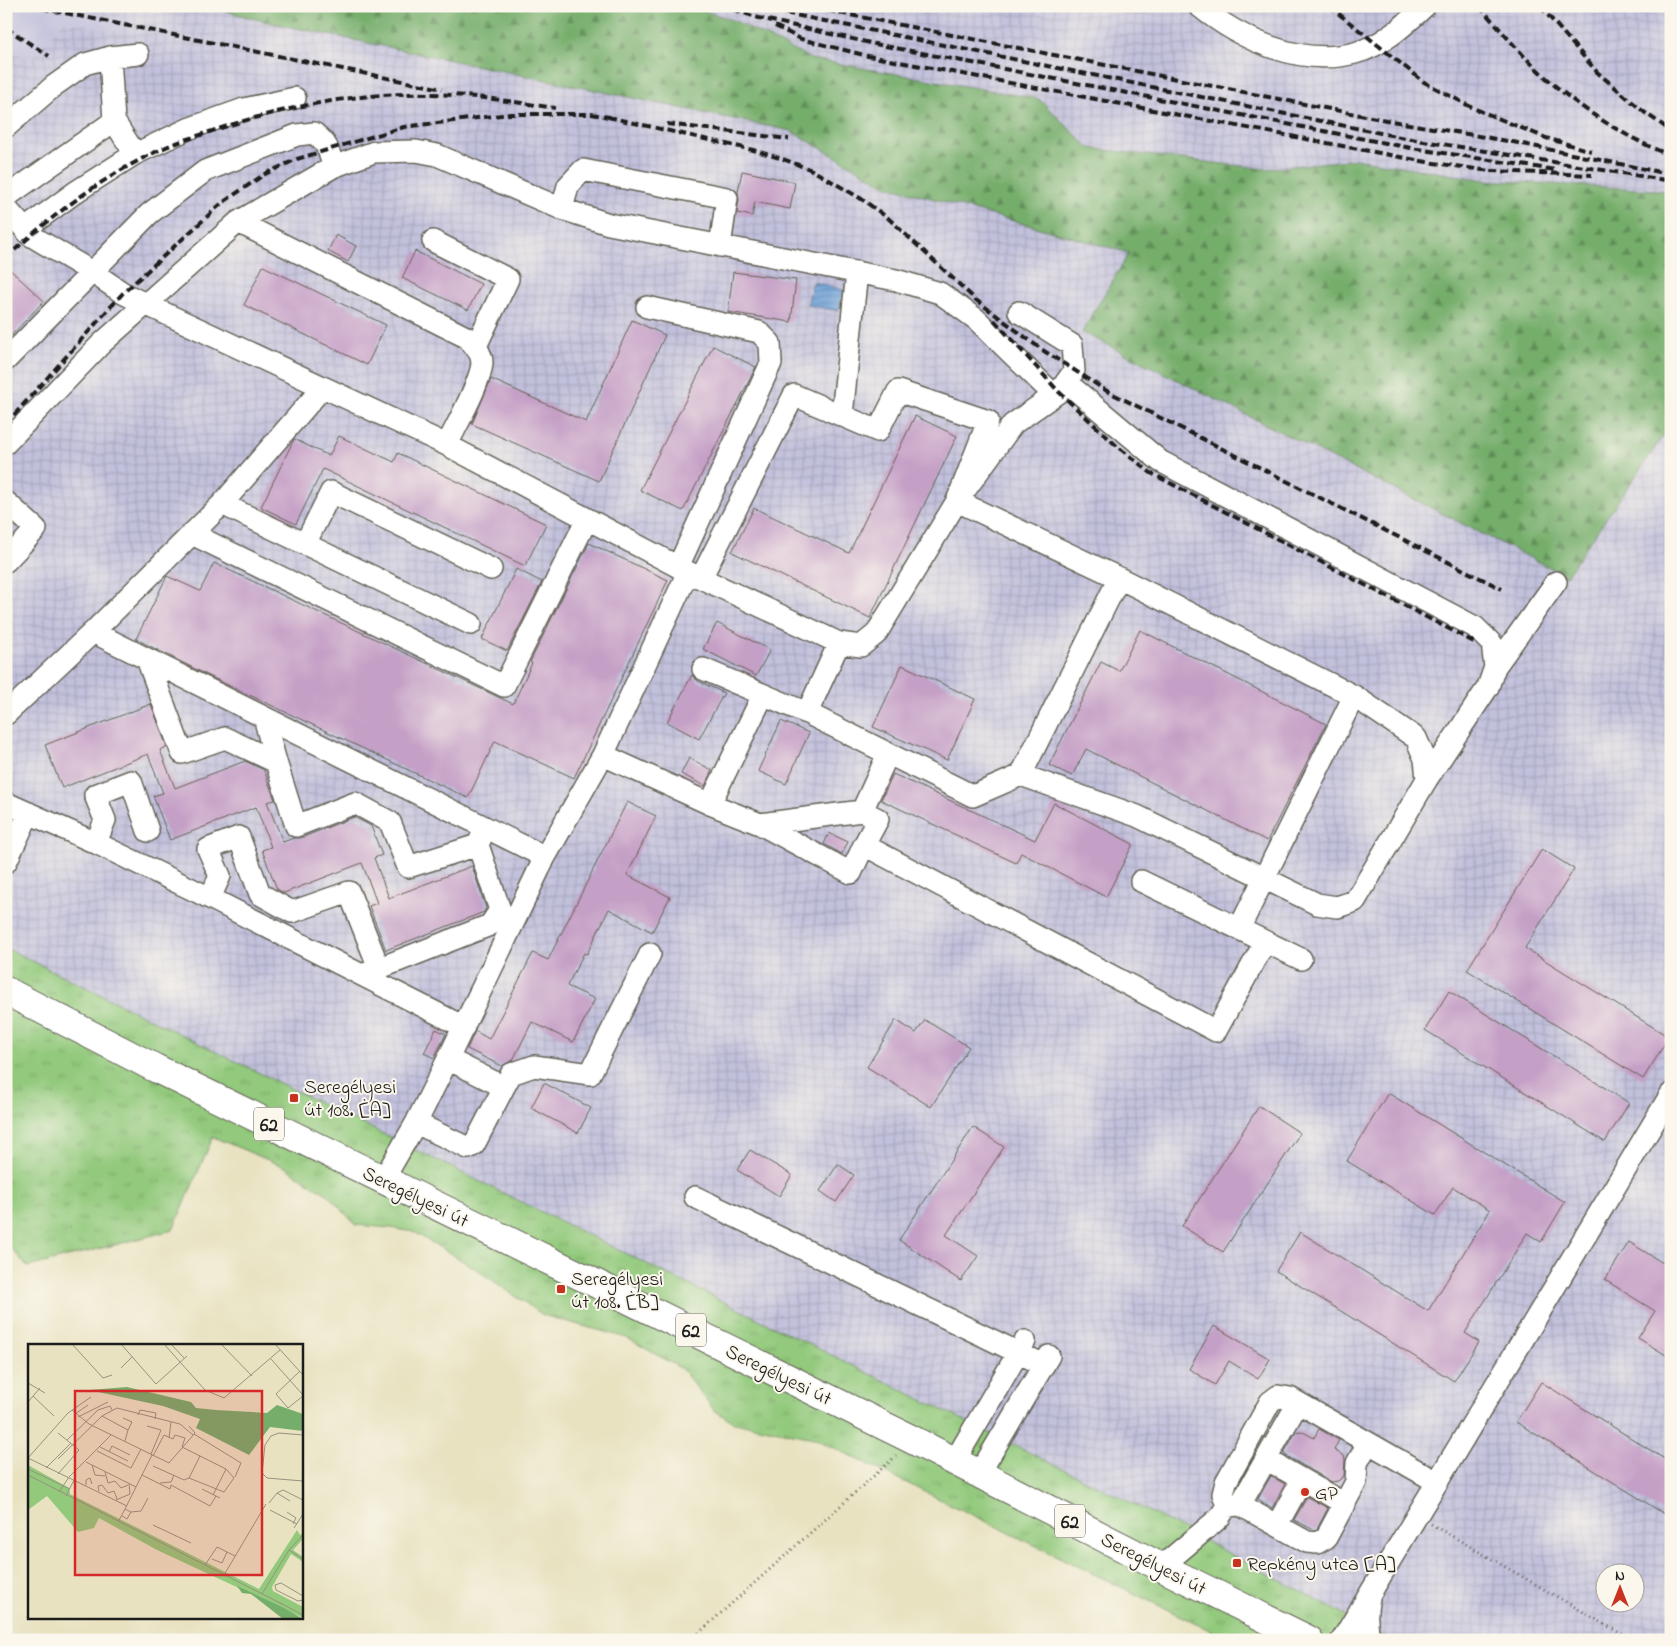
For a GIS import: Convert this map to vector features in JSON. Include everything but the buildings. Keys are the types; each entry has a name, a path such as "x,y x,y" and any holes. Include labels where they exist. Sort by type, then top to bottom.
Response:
{"main road":[{"name":"Seregélyesi út","path":"6,991 155,1068 599,1284 1309,1640"}],"lane":[{"path":"1199,6 1212,17 1242,35 1270,47 1306,55 1333,57 1357,53 1375,44 1394,33 1425,6"},
{"path":"6,127 55,85 85,64 110,57 138,54"},
{"path":"110,57 114,121 135,154"},
{"path":"25,229 76,191 135,154 188,129 244,109 295,98"},
{"path":"6,197 114,121"},
{"path":"6,360 149,214 205,171 297,135 314,133 324,141 329,150 333,166"},
{"path":"6,443 101,344 238,222 333,166 374,152 416,151 437,155 562,209 609,224 858,272 896,280 940,293 976,319 1060,389 1160,461 1475,627 1492,644 1496,667"},
{"path":"562,209 568,186 583,170 727,198 720,246"},
{"path":"6,208 30,235 144,304 447,445 689,572 839,643 861,646 876,634 957,501 1013,424 1060,389 1074,371 1072,345 1019,312"},
{"path":"238,222 466,337 476,346 482,361 480,376 447,445"},
{"path":"433,241 508,279 476,346"},
{"path":"842,415 858,272"},
{"path":"383,1180 416,1123 545,858 603,756 689,572 772,363 770,343 758,332 647,307"},
{"path":"6,714 93,632 222,504 322,388"},
{"path":"689,572 794,395 878,431 898,391 988,421 957,501"},
{"path":"305,544 331,492 491,569"},
{"path":"957,501 1119,578 1354,696 1416,738 1425,759 1427,779"},
{"path":"6,502 36,529 6,561"},
{"path":"222,504 470,624"},
{"path":"192,534 504,686 587,519"},
{"path":"704,670 806,713 973,796 1021,775 1119,578"},
{"path":"1021,775 1137,816 1317,904 1337,907 1355,901 1427,779 1488,686 1496,667 1556,582"},
{"path":"93,632 264,717 482,837 545,858"},
{"path":"806,713 839,643"},
{"path":"147,659 182,753 224,738 276,762"},
{"path":"710,804 763,695"},
{"path":"1239,929 1354,696"},
{"path":"264,717 296,826 355,803 390,822 408,867 482,837"},
{"path":"862,811 888,754"},
{"path":"603,756 710,804 760,824 850,873 878,819 862,811 760,824"},
{"path":"96,843 105,820 95,795 131,781 148,831"},
{"path":"6,803 96,843 370,972 464,1027"},
{"path":"6,862 29,813"},
{"path":"210,898 220,876 208,849 239,837 260,894 292,912 349,892 370,972"},
{"path":"370,972 490,925 500,910 482,837"},
{"path":"864,845 1216,1031 1265,942"},
{"path":"1141,881 1301,959"},
{"path":"416,1123 468,1148 474,1145 511,1074 534,1066 590,1074 650,954"},
{"path":"448,1059 504,1087"},
{"path":"1342,1640 1671,1094"},
{"path":"695,1197 1023,1347 1047,1360 979,1474"},
{"path":"954,1462 1023,1347"},
{"path":"1368,1443 1357,1463 1356,1482 1345,1504 1326,1538 1317,1543 1307,1542 1277,1525 1234,1505 1223,1494 1226,1482 1270,1402 1278,1396 1290,1398 1437,1482"},
{"path":"1161,1567 1234,1505 1266,1459 1298,1403"},
{"path":"1266,1459 1345,1504"},
{"path":"1277,1525 1302,1480"},
{"path":"1370,1640 1366,1626 1366,1609 1372,1591"}],"path":[{"path":"691,1640 913,1440"},
{"path":"1417,1516 1632,1640"}],"shaded area":[{"path":"6,6 61,6 122,20 121,32 64,20 31,60 6,48"},
{"path":"61,6 206,6 267,22 792,131 887,186 1129,253 1082,332 1566,576 1671,425 1671,1640 1392,1640 1164,1519 6,948 6,48 31,60 64,20 121,32 122,20"},
{"path":"690,6 1671,6 1671,191 1485,180 1356,159 1266,169 1089,148 1039,99 811,59 735,21"}],"green space":[{"path":"206,6 690,6 735,21 811,59 1039,99 1089,148 1266,169 1356,159 1485,180 1671,191 1671,425 1566,576 1082,332 1129,253 887,186 791,131 267,22"},
{"path":"6,948 1164,1519 1392,1640 1230,1640 814,1438 733,1422 714,1410 682,1369 627,1338 543,1315 473,1267 414,1232 356,1225 327,1194 285,1167 213,1137 173,1230 28,1267 6,1242"}],"water":[{"path":"813,282 844,290 839,311 807,305"}],"railway":[{"path":"30,6 442,89"},
{"path":"722,6 759,18 875,44 1411,148 1555,170"},
{"path":"750,6 1405,138 1671,181"},
{"path":"804,6 1386,120 1513,142 1664,173"},
{"path":"1329,6 1424,82 1473,108 1546,138 1591,151"},
{"path":"1479,6 1531,63 1568,97 1618,130 1671,156"},
{"path":"1540,6 1597,72 1644,112 1671,131"},
{"path":"775,26 801,39 868,56 1427,162 1490,171 1592,175"},
{"path":"6,28 49,56"},
{"path":"6,258 42,226 80,197 142,158 174,144 261,116 317,103 403,94 463,96 555,108"},
{"path":"6,424 123,293 222,203 265,174 297,159 404,127 510,114 591,114 615,118"},
{"path":"608,117 753,150 812,170 860,198 888,218 976,300 1041,349 1107,391 1502,589"},
{"path":"667,124 789,139"},
{"path":"994,320 1059,392 1118,447 1151,473 1474,642"}],"place":[{"name":"Seregélyesi út 108. [A]","path":"294,1098"},
{"name":"Seregélyesi út 108. [B]","path":"561,1289"},
{"name":"GP","path":"1305,1492"},
{"name":"Repkény utca [A]","path":"1237,1563"}]}
